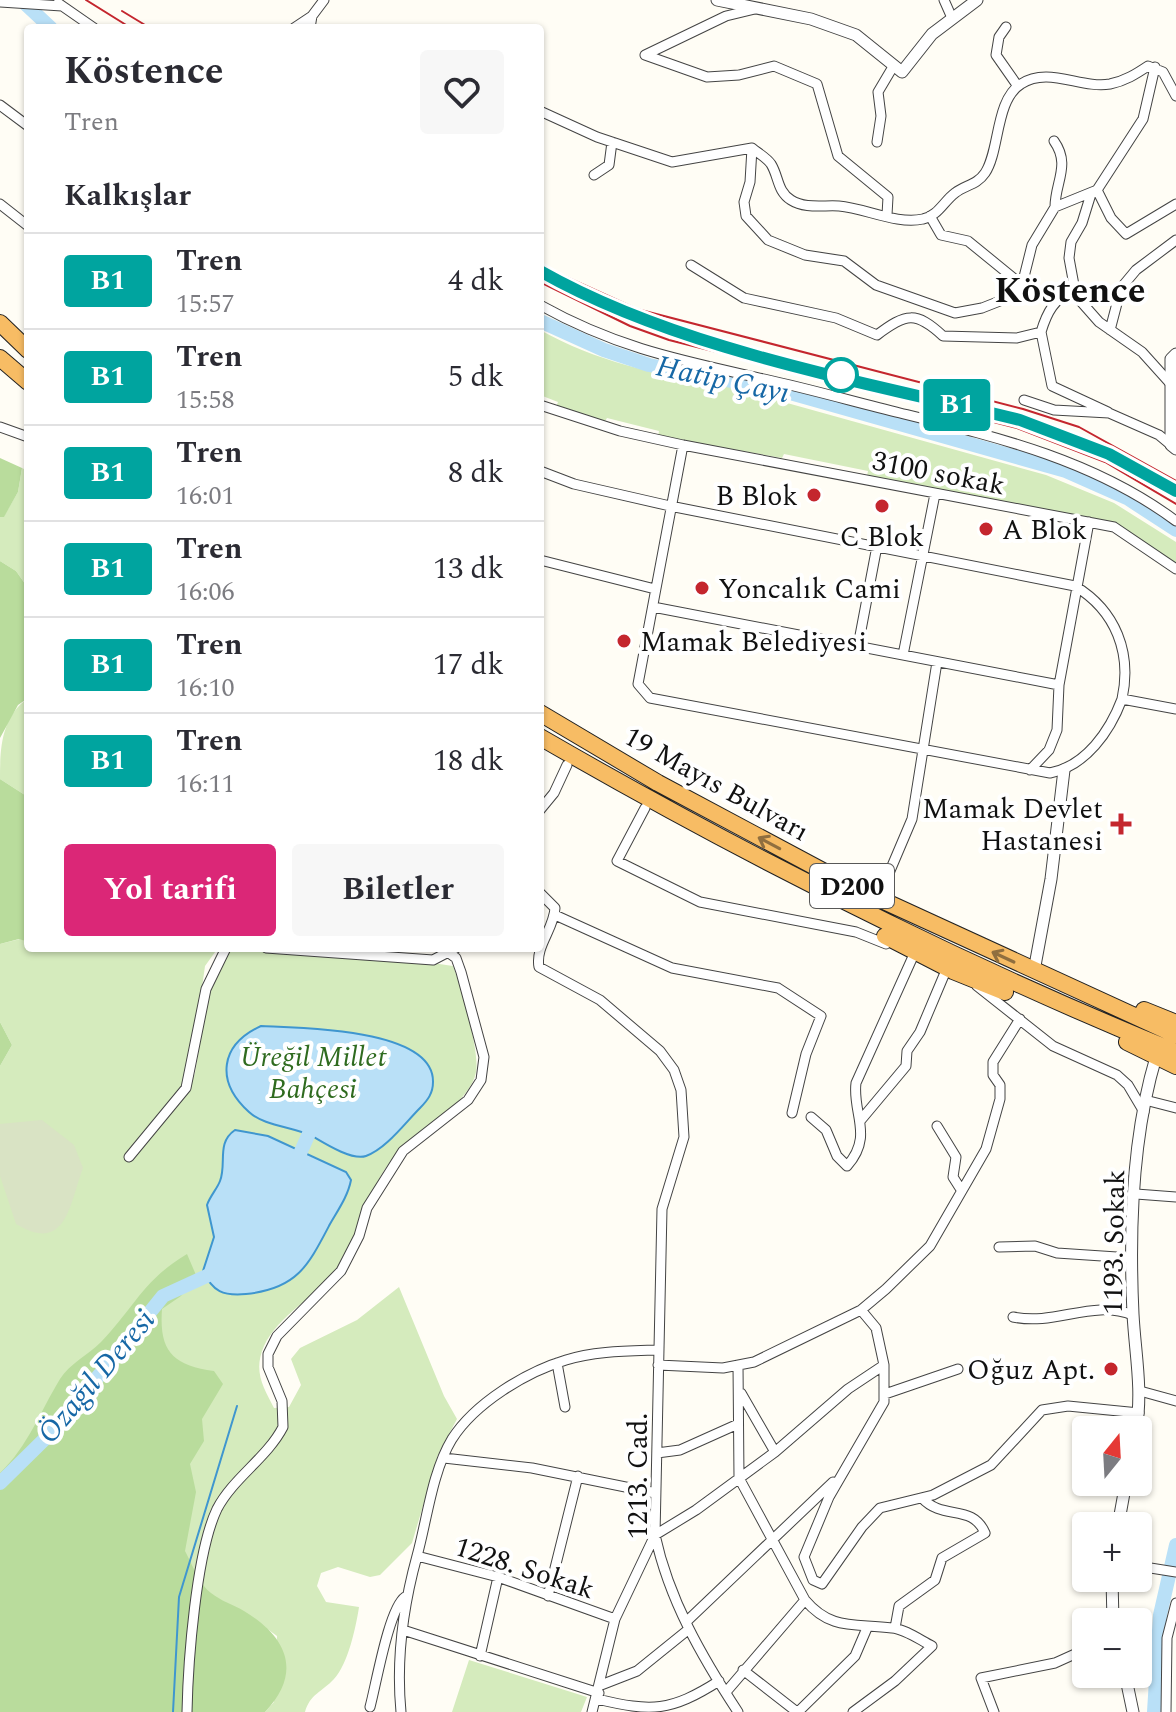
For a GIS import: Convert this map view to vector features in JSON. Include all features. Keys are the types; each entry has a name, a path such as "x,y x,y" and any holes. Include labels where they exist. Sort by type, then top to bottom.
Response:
{"highway":[{"path":"0,323 24,348"},
{"path":"0,332 24,349"},
{"path":"0,360 24,379"},
{"name":"19 Mayıs Bulvarı","path":"544,715 658,783 878,899 1176,1035"},
{"name":"19 Mayıs Bulvarı","path":"544,739 712,833 909,936 1176,1052"},
{"path":"544,752 915,952 1072,1017 1176,1066"},
{"path":"641,806 712,833"},
{"path":"1104,1001 1139,1008 1176,1023"}],"street":[{"path":"300,24 312,16 324,0"},
{"path":"717,0 762,7 856,35 902,72 932,34 977,0"},
{"path":"944,0 952,18"},
{"path":"4,3 44,6 58,3 88,24"},
{"path":"762,7 726,16 645,55 707,77 739,75 774,66 817,84 838,156 888,197 887,215"},
{"path":"311,24 312,16"},
{"path":"1006,27 999,37 996,55 1017,85"},
{"path":"877,142 881,116 878,92 894,65"},
{"path":"1017,85 1054,77 1109,84 1131,77 1148,66 1163,72 1176,96"},
{"path":"1155,67 1143,119 1094,192 1071,242 1069,258 1074,289 1099,322 1142,352 1169,382"},
{"path":"544,113 612,142 672,162 752,148 770,163 781,191 803,206 840,206 904,220 930,216 956,192 973,185 985,173 995,134 1017,85"},
{"path":"0,105 24,123"},
{"path":"752,148 750,182 744,202 746,216 768,240 805,255 844,261 876,285 955,313 1010,297 1022,285 1032,245 1055,207 1063,169 1062,152 1054,141"},
{"path":"594,175 609,165 612,142"},
{"path":"1094,192 1126,234 1176,204"},
{"path":"1055,207 1094,192"},
{"path":"0,204 24,223"},
{"path":"930,216 941,235 968,241 1022,285"},
{"path":"1110,330 1121,288 1136,270 1176,240"},
{"path":"691,265 744,298 836,318 877,335 896,320 912,316 929,323 943,336 1017,338 1041,332"},
{"path":"1074,289 1059,297 1047,314 1041,332 1052,386 1159,435 1174,447"},
{"path":"544,307 603,338 668,359 799,387 1010,440 1058,456 1114,483 1176,521"},
{"path":"1174,447 1169,382 1171,359 1176,354"},
{"path":"1024,400 1054,410 1109,413"},
{"name":"3100 sokak","path":"544,406 620,431 683,445 1114,527 1176,569"},
{"path":"0,427 24,436"},
{"path":"544,473 574,484 670,506 1075,586 1099,604 1121,640 1126,660 1122,699 1104,734 1064,770 1050,773 650,698 638,684 670,506 683,445"},
{"path":"903,655 935,494"},
{"path":"1030,770 1053,742 1075,586 1089,522"},
{"path":"858,646 877,546"},
{"path":"544,561 655,589"},
{"path":"653,607 1059,685"},
{"path":"878,899 912,819 937,662"},
{"path":"1122,699 1176,709"},
{"path":"544,802 567,765"},
{"path":"1034,971 1051,879 1064,770"},
{"path":"641,806 617,861 700,902 856,932 886,944"},
{"path":"544,896 552,901 555,915 672,968 778,988 821,1016 806,1054 792,1113"},
{"name":"1213. Cad.","path":"544,941 555,915"},
{"path":"129,1157 186,1088 206,989 224,952"},
{"path":"322,952 433,960 446,952"},
{"path":"187,1712 188,1666 196,1610 205,1550 216,1511 283,1427 282,1401 268,1367 268,1354 277,1336 341,1271 359,1236 367,1208 403,1151 468,1100 481,1080 484,1057 481,1040 474,1029 461,972 450,952"},
{"name":"1213. Cad.","path":"540,952 539,967 600,1000 660,1051 674,1070 681,1090 684,1137 662,1209 655,1535 669,1586 687,1626 738,1712"},
{"path":"811,1117 826,1130 837,1156 847,1166 860,1147 856,1083 915,952"},
{"path":"860,1121 906,1066 907,1051 953,970 1053,1046 1117,1075 1145,1106 1176,1108"},
{"path":"658,1365 738,1365 790,1347 861,1310 930,1246 960,1188 986,1149 1000,1099 1000,1085 993,1075 993,1062 1020,1019"},
{"name":"1193. Sokak","path":"1138,1416 1140,1391 1133,1315 1132,1258 1145,1106 1156,1057"},
{"path":"937,1126 956,1157 953,1177 960,1188"},
{"path":"1136,1194 1176,1197"},
{"path":"999,1247 1013,1244 1132,1258"},
{"path":"1013,1317 1044,1321 1112,1307 1133,1315"},
{"path":"861,1310 876,1328 884,1365 884,1402 842,1474 804,1557 813,1580 822,1584 862,1527 880,1508 922,1498 991,1465 1042,1410 1068,1406 1139,1413"},
{"path":"417,1556 444,1458 452,1440 470,1416 511,1386 557,1363 590,1355 657,1350"},
{"path":"557,1363 565,1407"},
{"path":"738,1365 739,1478 805,1600 817,1615 832,1622 867,1628 895,1628 932,1646 904,1674 853,1712"},
{"path":"592,1712 615,1619 655,1535 696,1510 775,1452 848,1389 884,1365"},
{"path":"885,1394 958,1369"},
{"path":"1140,1391 1176,1401"},
{"path":"740,1392 775,1452"},
{"path":"657,1453 680,1450 738,1424"},
{"path":"444,1458 578,1476 655,1493"},
{"path":"599,1692 637,1671 842,1474"},
{"path":"548,1596 578,1476"},
{"path":"895,1628 899,1606 935,1580 942,1558 985,1533 980,1520 970,1515 933,1510 922,1498"},
{"name":"1228. Sokak","path":"405,1597 417,1556 498,1577 615,1619"},
{"path":"1152,1568 1176,1572"},
{"path":"480,1656 498,1577"},
{"path":"401,1712 398,1683 405,1597"},
{"path":"370,1707 393,1617 400,1600 405,1597"},
{"path":"726,1692 805,1600"},
{"path":"1166,1712 1176,1603"},
{"path":"743,1670 798,1712 855,1656 867,1628"},
{"path":"403,1630 599,1692 645,1711 689,1701 719,1681"},
{"path":"994,1712 981,1678 1055,1663 1072,1655"},
{"path":"1128,1688 1133,1712"}],"green space":[{"path":"544,332 582,350 627,365 719,384 1046,475 1114,503 1176,542 1176,565 1127,532 867,476 868,471 784,454 782,458 658,436 659,431 607,418 604,423 556,407 558,402 544,397"},
{"path":"0,458 22,468 18,492 4,517 0,517"},
{"path":"22,468 24,582 16,571 0,561 0,517 4,516 18,492"},
{"path":"0,561 16,571 24,582 24,701 18,705 0,738"},
{"path":"24,702 24,794 0,779 4,734"},
{"path":"0,779 24,794 24,941 0,944"},
{"name":"Üreğil Millet Bahçesi","path":"20,939 24,940 24,952 215,952 205,966 187,1094 195,1073 208,994 227,952 405,959 453,966 475,1050 476,1072 472,1084 453,1106 393,1158 377,1184 355,1241 340,1267 279,1324 264,1346 259,1363 266,1393 274,1408 289,1407 301,1385 291,1359 300,1348 357,1320 399,1287 444,1396 457,1419 438,1455 412,1543 380,1575 370,1577 338,1567 321,1573 317,1586 326,1602 359,1607 347,1655 339,1672 310,1701 305,1712 265,1712 274,1702 277,1636 246,1615 178,1578 0,1507 0,1066 12,1045 0,1022 0,944"},
{"path":"0,1022 12,1045 0,1066"},
{"path":"42,1120 74,1145 83,1168 63,1222 46,1233 33,1232 16,1224 0,1176 0,1124"},
{"path":"187,1254 196,1275 181,1296 162,1309 163,1336 171,1354 178,1360 214,1371 223,1384 202,1419 204,1441 190,1464 196,1492 185,1551 207,1589 259,1621 280,1644 285,1656 284,1683 265,1712 0,1712 0,1473 26,1440 64,1374 101,1342 160,1274"},
{"path":"469,1660 587,1697 581,1712 452,1712"}],"water":[{"path":"261,1026 333,1030 389,1041 412,1051 427,1064 433,1082 431,1093 381,1148 366,1156 346,1154 305,1133 255,1117 238,1100 227,1076 230,1053 247,1034"},
{"path":"235,1130 268,1136 346,1172 351,1180 322,1239 299,1273 278,1287 238,1294 215,1288 203,1271 214,1237 207,1205 220,1181 226,1141"}],"waterway":[{"name":"Hatip Çayı","path":"21,0 47,24"},
{"name":"Hatip Çayı","path":"544,323 604,350 649,365 783,391 1066,471 1127,498 1176,530"},
{"name":"Özağıl Deresi","path":"294,1167 315,1120"},
{"name":"Özağıl Deresi","path":"0,1483 59,1425 163,1296 220,1270"},
{"path":"173,1712 179,1597 237,1406"},
{"path":"1154,1712 1160,1615 1176,1545"}],"railway":[{"path":"86,0 125,24"},
{"path":"122,11 143,24"},
{"path":"544,267 637,309 1023,409 1079,427 1176,481"},
{"path":"544,284 630,326 669,340 1017,428 1105,462 1176,504"}],"train":[{"name":"B1","path":"544,273 634,317 717,344 1020,420 1075,438 1176,491"}],"place":[{"name":"B Blok","path":"814,495"},
{"name":"C Blok","path":"882,506"},
{"name":"A Blok","path":"986,529"},
{"name":"Yoncalık Cami","path":"702,588"},
{"name":"Mamak Belediyesi","path":"624,641"},
{"name":"Mamak Devlet Hastanesi","path":"1121,824"},
{"name":"Oğuz Apt.","path":"1111,1369"}],"district":[{"name":"Köstence","path":"1070,289"}]}
